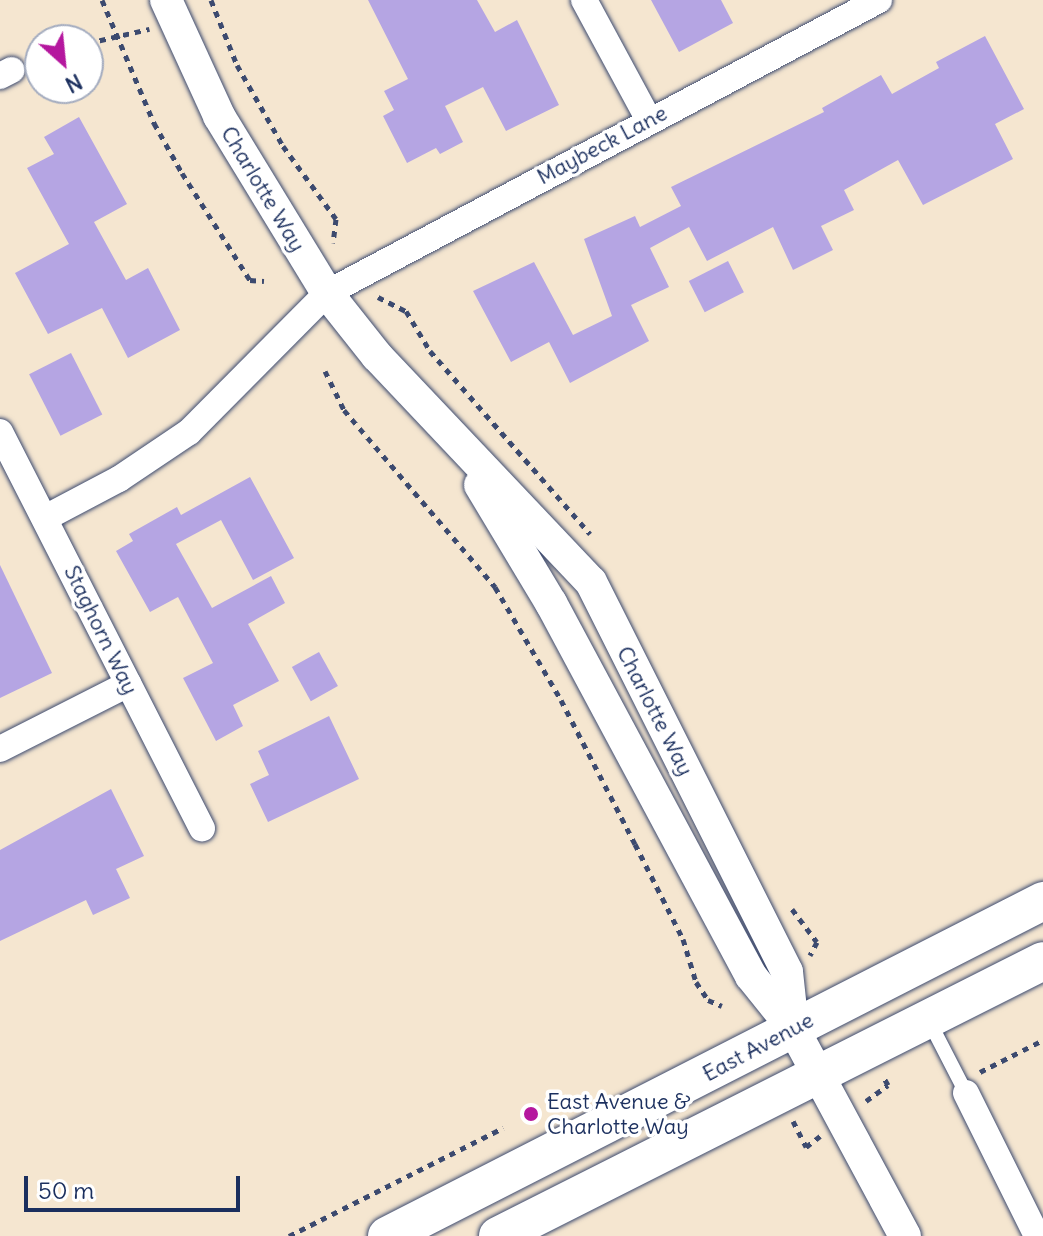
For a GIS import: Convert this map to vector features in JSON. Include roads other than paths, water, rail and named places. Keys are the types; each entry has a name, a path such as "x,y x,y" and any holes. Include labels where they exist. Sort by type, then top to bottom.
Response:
{"main road":[{"name":"East Avenue","path":"387,1236 1043,901"},
{"path":"498,1236 1043,961"}],"street":[{"path":"584,0 649,120"},
{"name":"Maybeck Lane","path":"45,518 119,479 189,432 327,293 879,0"},
{"name":"Charlotte Way","path":"171,12 219,116 327,293 449,434 591,582 787,972 793,1028"},
{"name":"Staghorn Way","path":"0,432 202,829"},
{"name":"Charlotte Way","path":"449,434 558,617 751,976 793,1028 905,1236"},
{"path":"0,749 128,684"},
{"path":"964,1087 1037,1236"}],"lane":[{"path":"928,1018 964,1087"}],"place":[{"name":"East Avenue & Charlotte Way","path":"531,1114"}]}
